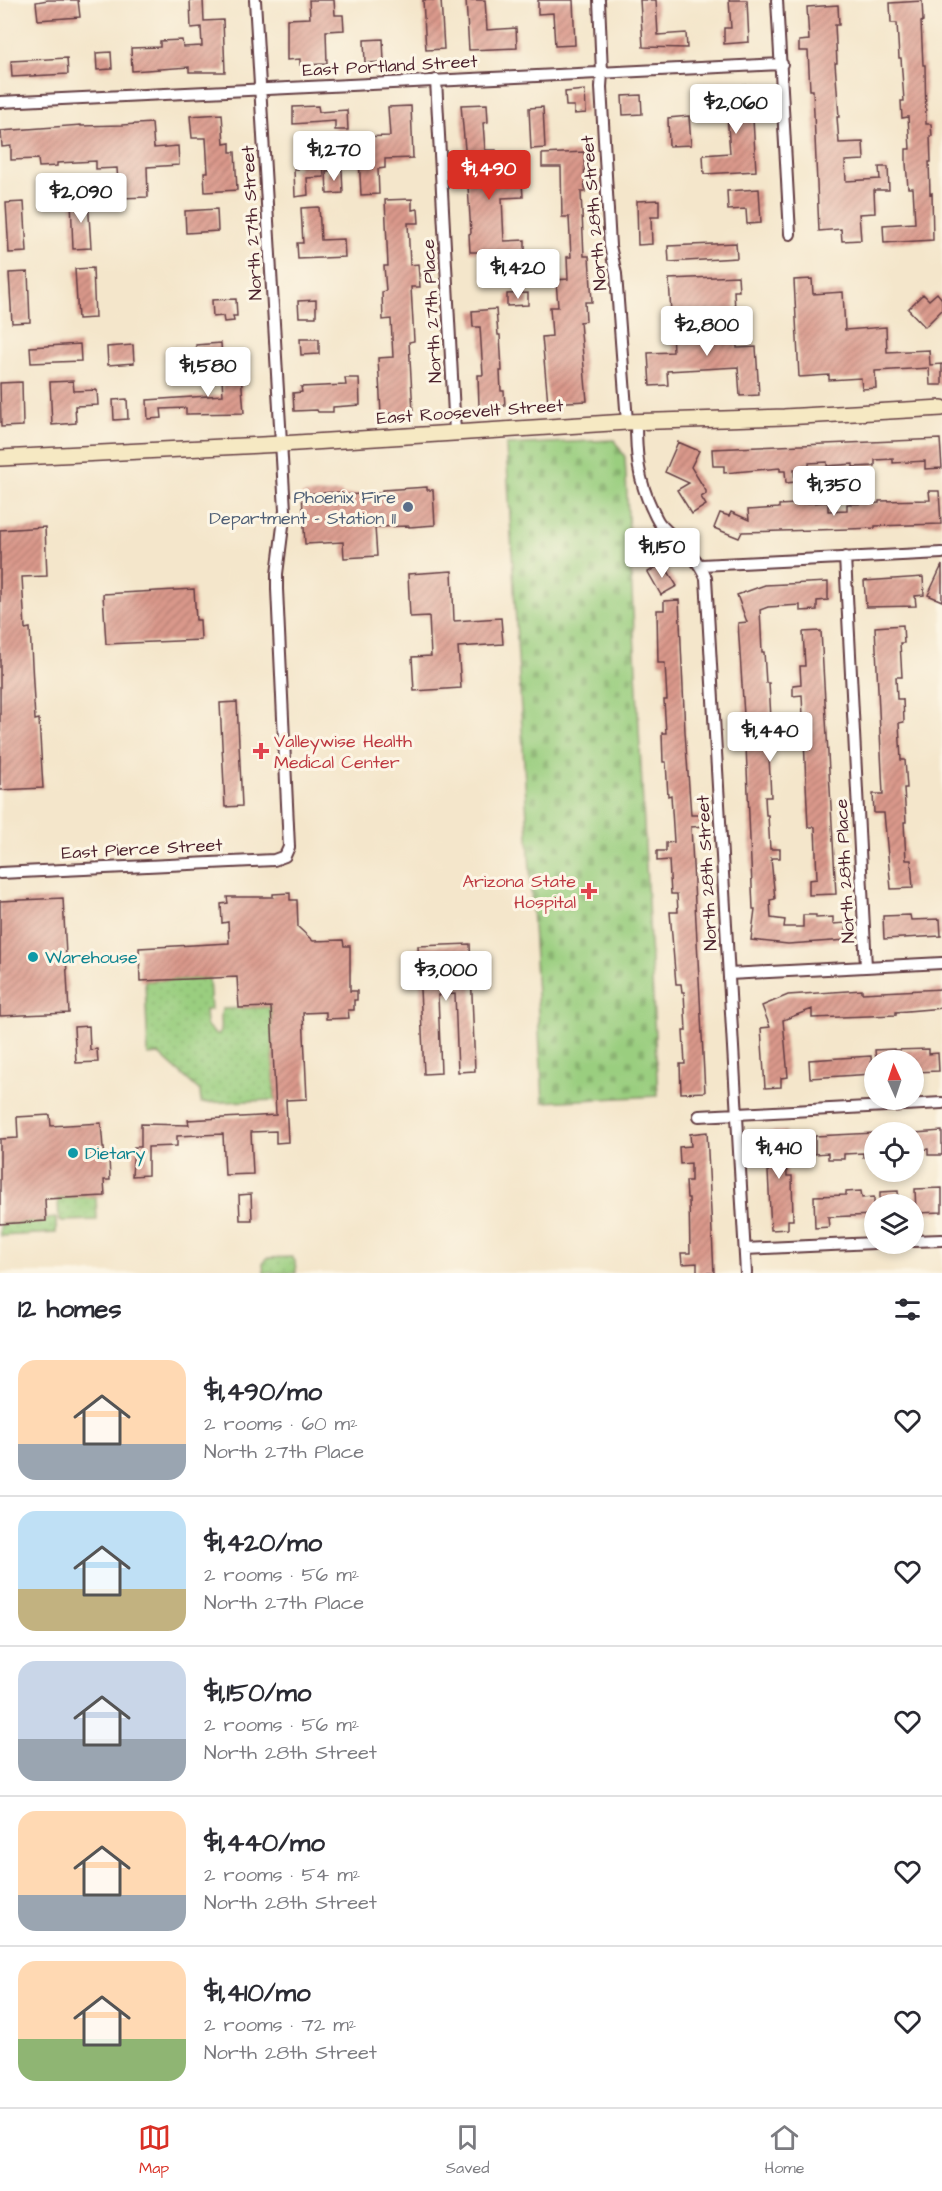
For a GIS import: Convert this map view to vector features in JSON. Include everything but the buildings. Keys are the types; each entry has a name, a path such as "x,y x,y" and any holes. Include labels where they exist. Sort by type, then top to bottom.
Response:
{"street":[{"name":"North 27th Street","path":"255,0 285,510 277,574 288,803 289,847 285,856"},
{"name":"North 28th Street","path":"599,0 601,87 610,246 616,274 639,473 644,492 659,524 693,554 706,578 746,1273"},
{"path":"777,0 790,234"},
{"name":"East Portland Street","path":"0,102 782,64"},
{"name":"North 27th Place","path":"436,80 455,432"},
{"name":"East Roosevelt Street","path":"0,458 281,444 632,422 784,417 942,408"},
{"path":"701,565 942,553"},
{"name":"North 28th Place","path":"845,558 866,967"},
{"name":"East Pierce Street","path":"0,873 274,860 285,856"},
{"path":"729,974 942,963"},
{"path":"699,1116 942,1102"},
{"path":"924,1241 942,1240"},
{"path":"745,1249 864,1243"}],"green space":[{"path":"614,440 625,457 658,1096 543,1102 506,445"},
{"path":"209,978 211,1010 205,1010 206,1025 215,1034 220,1033 221,1030 223,1009 271,1007 275,1100 201,1103 200,1091 159,1054 148,1055 145,981"},
{"path":"96,1196 97,1220 59,1221 58,1198"},
{"path":"56,1218 56,1233 0,1236 0,1224 46,1221 46,1219"},
{"path":"292,1257 295,1261 296,1273 264,1273 263,1264 267,1258"}],"place":[{"name":"Phoenix Fire Department - Station 11","path":"408,507"},
{"name":"Valleywise Health Medical Center","path":"261,751"},
{"name":"Arizona State Hospital","path":"589,891"},
{"name":"Warehouse","path":"33,957"},
{"name":"Dietary","path":"73,1153"}]}
